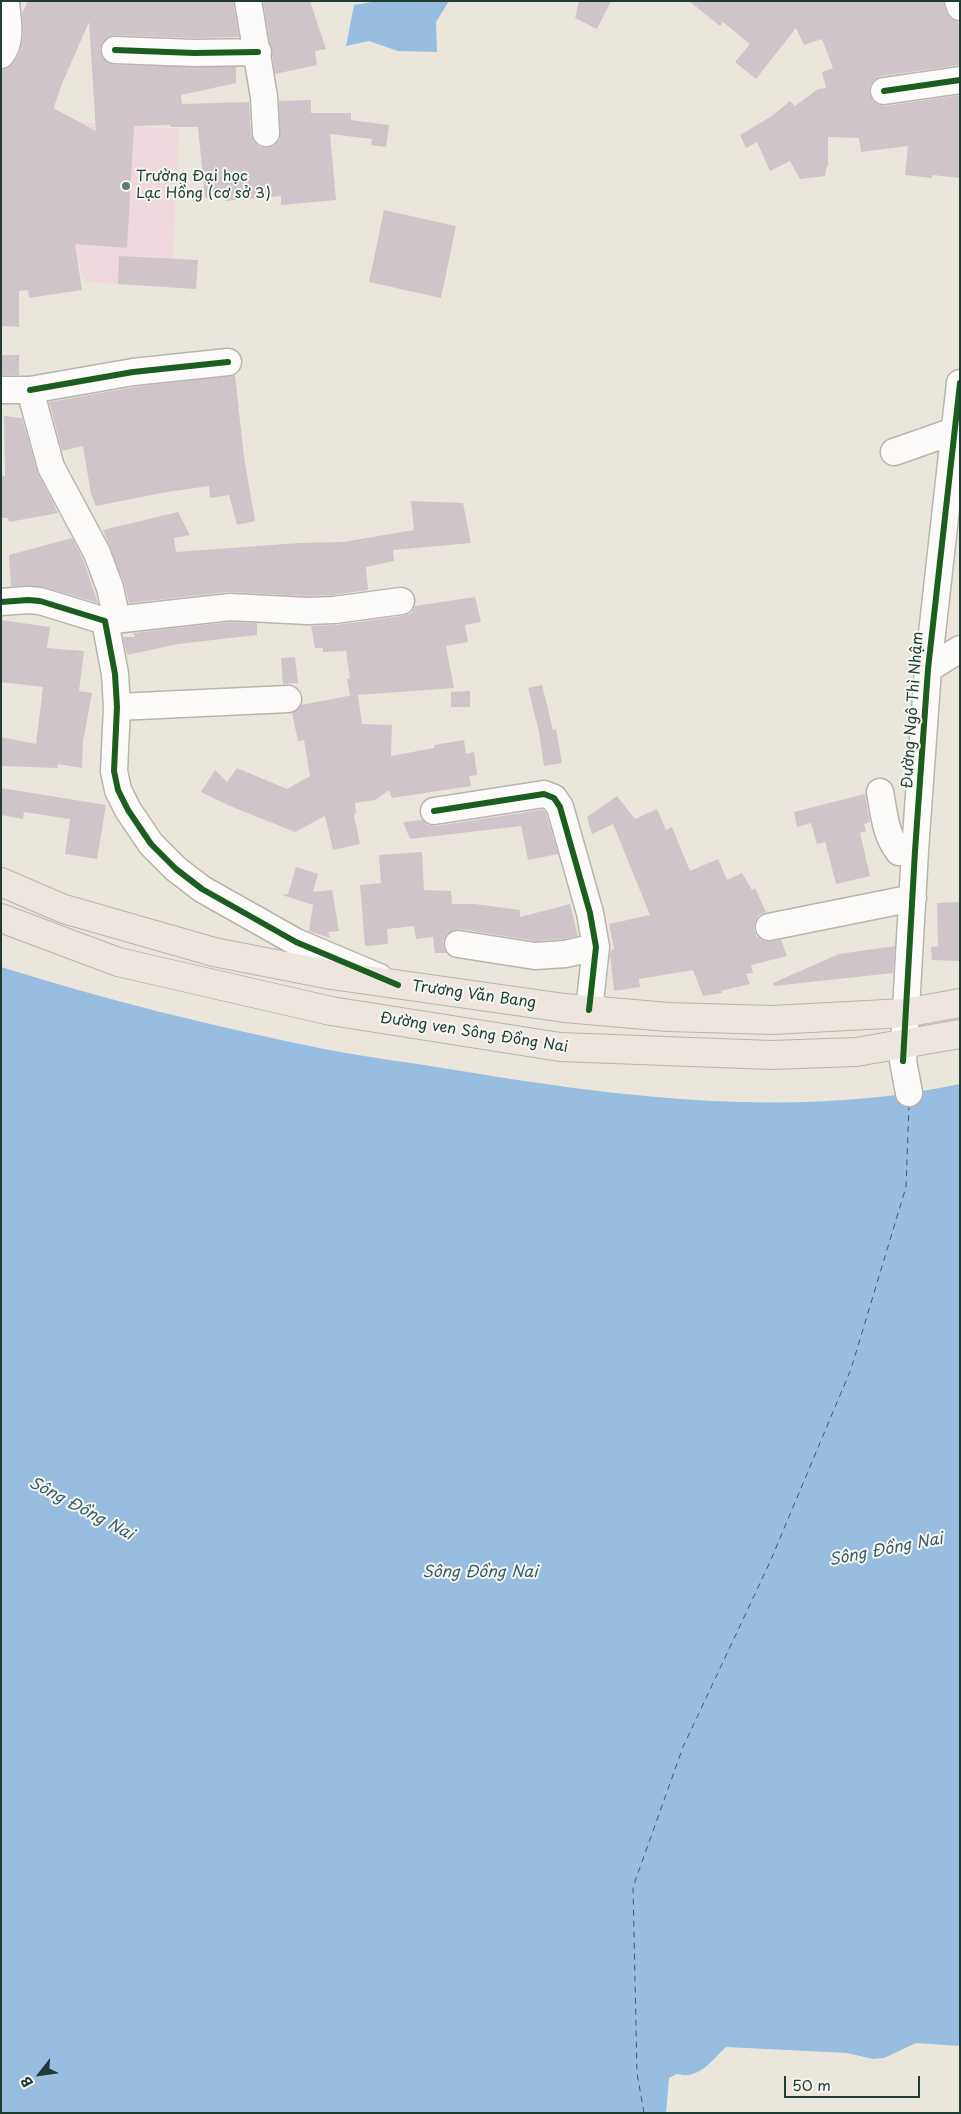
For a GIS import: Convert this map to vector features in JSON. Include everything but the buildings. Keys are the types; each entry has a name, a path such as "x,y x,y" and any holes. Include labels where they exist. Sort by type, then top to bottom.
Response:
{"main road":[{"name":"Trương Văn Bang","path":"1,882 64,909 214,952 331,975 589,1010 668,1017 772,1020 905,1013 960,1003"},
{"name":"Đường ven Sông Đồng Nai","path":"1,918 118,962 330,1011 560,1047 771,1055 903,1049 960,1034"}],"street":[{"path":"1,55 7,47 8,39 6,1"},
{"path":"248,1 258,52 264,97 266,133"},
{"path":"958,1 960,6"},
{"path":"115,50 194,54 258,52"},
{"path":"884,91 960,80"},
{"path":"1,390 30,390 118,374 228,362"},
{"name":"Đường Ngô Thì Nhậm","path":"909,1093 903,1049 928,669 960,383"},
{"path":"30,390 52,466 80,518 106,579 117,707 114,771 118,790 128,810 151,844 176,869 202,889 296,942 398,985"},
{"path":"894,452 954,430"},
{"path":"1,602 40,601 111,621 230,607 308,611 334,610 401,601"},
{"path":"928,669 960,649"},
{"path":"117,707 288,699"},
{"path":"880,792 889,837 894,846 899,852 915,852"},
{"path":"434,811 544,794 554,798 560,807 570,838 590,913 596,947 589,1010"},
{"path":"769,927 913,898"},
{"path":"458,944 536,956 565,954 596,947"}],"shaded area":[{"name":"Trường Đại học Lạc Hồng (cơ sở 3)","path":"78,122 179,129 173,259 198,260 196,289 85,282 73,244"}],"water":[{"path":"378,1 449,1 436,22 437,52 398,51 369,41 346,46 354,5"},
{"name":"Sông Đồng Nai","path":"1,967 121,1002 283,1041 355,1055 640,1096 769,1102 833,1101 896,1095 960,1084 960,2046 916,2043 884,2058 873,2059 847,2053 726,2047 698,2072 685,2075 677,2074 669,2078 666,2113 1,2113"}],"ferry route":[{"path":"644,2113 637,2073 633,1887 683,1747 770,1562 851,1369 906,1187 909,1104"}],"cycle path":[{"path":"115,50 194,53 258,52"},
{"path":"884,91 960,80"},
{"path":"30,390 133,372 228,362"},
{"path":"903,1061 928,669 960,383"},
{"path":"1,602 40,601 105,621 115,674 117,707 114,771 118,790 128,810 151,844 176,869 202,889 296,942 398,985"},
{"path":"434,811 544,794 554,798 560,807 590,913 596,947 589,1010"}],"place":[{"name":"Trường Đại học Lạc Hồng (cơ sở 3)","path":"126,186"}]}
